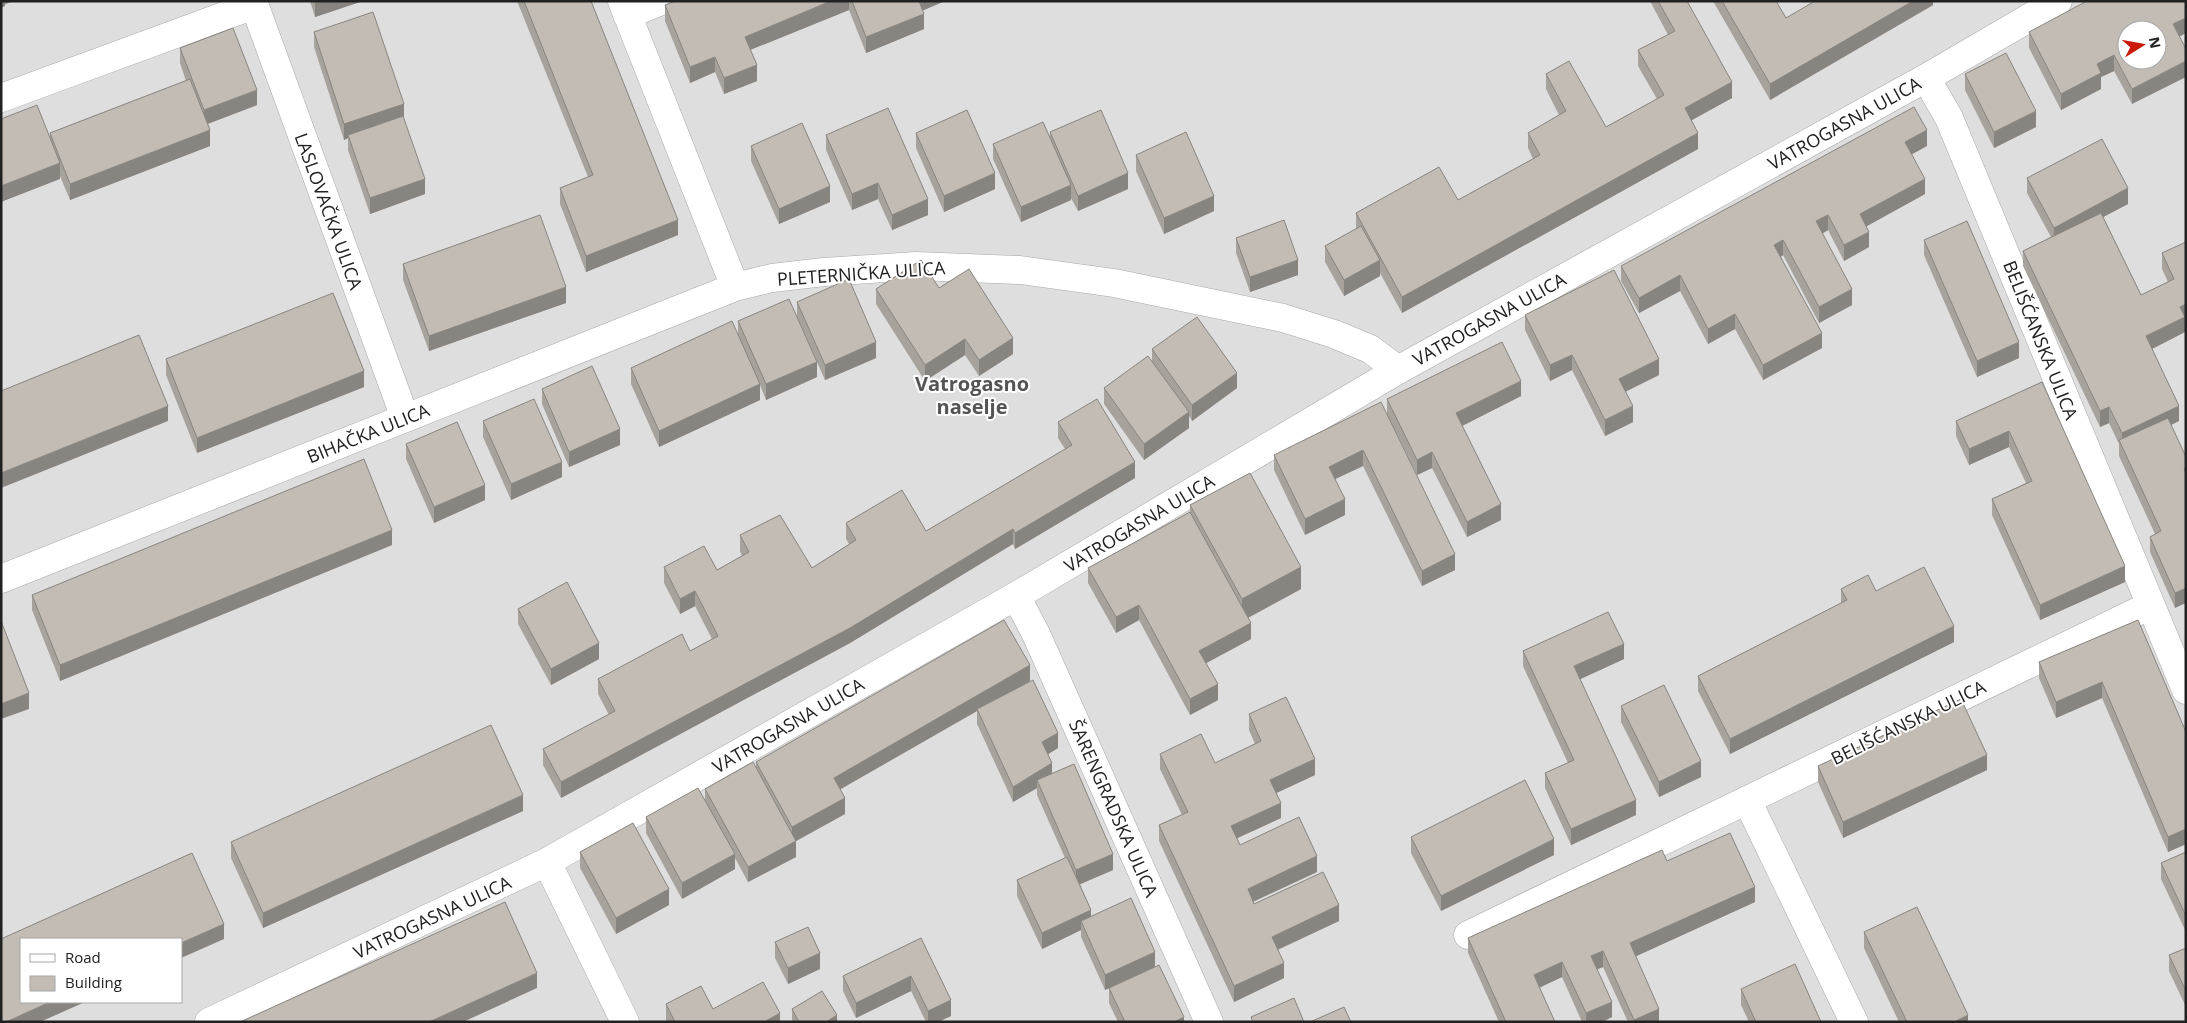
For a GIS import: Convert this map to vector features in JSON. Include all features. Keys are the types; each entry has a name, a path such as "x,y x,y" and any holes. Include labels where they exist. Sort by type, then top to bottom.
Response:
{"street":[{"path":"661,1 625,8 735,287"},
{"name":"VATROGASNA ULICA","path":"209,1022 548,862 1016,596 1398,370 1926,78 2058,1"},
{"name":"LASLOVAČKA ULICA","path":"1,98 253,3 405,418"},
{"name":"BELIŠĆANSKA ULICA","path":"1926,78 1949,118 2186,690"},
{"name":"PLETERNIČKA ULICA","path":"735,287 790,276 916,266 1020,270 1114,283 1283,318 1334,334 1370,349 1398,370"},
{"name":"BIHAČKA ULICA","path":"1,579 735,287"},
{"name":"ŠARENGRADSKA ULICA","path":"1016,596 1036,634 1209,1022"},
{"name":"BELIŠĆANSKA ULICA","path":"1468,935 2151,605"},
{"path":"1746,800 1854,1022"},
{"path":"548,862 625,1022"}],"shaded area":[{"path":"1,1 2186,1 2186,1022 1,1022"}],"building":[{"path":"524,1 591,1 678,220 586,256 560,188 593,175"},
{"path":"675,1 831,1 745,37 757,65 724,78 715,57 690,67 665,5"},
{"path":"852,1 919,1 924,14 866,37"},
{"path":"1658,1 1687,1 1732,82 1685,108 1698,133 1402,297 1356,213 1439,167 1458,200 1540,155 1528,133 1566,111 1546,74 1569,61 1606,127 1664,95 1638,50 1675,31"},
{"path":"1722,1 1776,1 1786,18 1815,1 1913,1 1770,84"},
{"path":"2087,1 2186,1 2186,18 2173,24 2186,49 2186,61 2132,89 2122,70 2167,70 2167,20 2117,20 2117,61 2114,55 2097,64 2101,73 2061,94 2029,32"},
{"path":"373,12 404,104 344,124 314,32"},
{"path":"233,28 257,90 204,110 180,48"},
{"path":"2006,53 2036,111 1994,132 1965,74"},
{"path":"190,79 210,130 70,184 50,133"},
{"path":"37,105 60,163 1,186 1,119"},
{"path":"1914,107 1927,130 1905,142 1925,179 1860,214 1869,232 1844,245 1828,215 1816,221 1852,289 1819,307 1783,240 1774,245 1822,333 1763,365 1735,314 1708,329 1680,275 1639,298 1621,266"},
{"path":"888,108 928,199 892,215 878,183 852,194 826,135"},
{"path":"967,110 995,173 944,196 916,133"},
{"path":"1101,110 1128,173 1078,196 1050,132"},
{"path":"403,116 425,179 370,198 348,135"},
{"path":"1043,122 1071,185 1021,207 993,144"},
{"path":"802,123 830,186 779,209 751,146"},
{"path":"1186,132 1214,196 1164,218 1136,155"},
{"path":"2102,139 2128,188 2054,228 2027,178"},
{"path":"2101,213 2141,295 2174,279 2162,253 2186,242 2186,304 2180,307 2185,317 2146,336 2179,406 2122,433 2109,407 2100,411 2023,251"},
{"path":"540,215 566,287 429,336 403,264"},
{"path":"1284,220 1298,260 1250,277 1236,238"},
{"path":"1967,221 2019,342 1977,361 1924,240"},
{"path":"1361,226 1380,260 1344,280 1325,246"},
{"path":"921,260 939,288 969,269 1013,338 979,360 965,339 925,365 876,289"},
{"path":"1614,270 1659,359 1619,379 1633,406 1605,420 1572,355 1550,365 1525,315"},
{"path":"849,279 876,342 825,365 797,302"},
{"path":"333,293 364,371 197,438 166,359"},
{"path":"789,299 817,362 766,384 738,321"},
{"path":"1197,317 1237,373 1192,405 1152,349"},
{"path":"732,321 760,384 659,431 631,368"},
{"path":"139,335 168,406 1,473 1,391"},
{"path":"1502,342 1521,381 1456,413 1501,504 1467,522 1432,452 1417,460 1387,399"},
{"path":"1148,356 1189,412 1144,444 1104,388"},
{"path":"592,366 620,429 569,452 542,389"},
{"path":"2042,382 2125,566 2040,605 1992,499 2032,481 2009,431 1969,449 1956,421"},
{"path":"534,399 562,462 511,484 483,421"},
{"path":"1097,399 1135,462 1015,533 1013,529 850,628 561,782 543,749 615,711 598,679 682,634 690,651 718,636 695,591 680,599 664,567 704,546 717,570 749,552 740,535 780,515 812,568 856,540 846,523 902,490 926,531 1072,445 1058,422"},
{"path":"1381,402 1455,554 1422,571 1363,450 1329,467 1345,499 1305,519 1274,455"},
{"path":"2168,418 2186,457 2186,468 2184,469 2186,473 2186,588 2175,593 2150,537 2161,531 2119,440"},
{"path":"457,422 485,485 434,507 406,444"},
{"path":"364,459 392,530 60,665 32,595"},
{"path":"1250,473 1301,567 1242,599 1190,505"},
{"path":"1190,512 1251,623 1199,651 1218,684 1190,699 1139,605 1116,617 1088,568"},
{"path":"1924,567 1954,626 1730,739 1698,676 1847,600 1841,589 1868,575 1876,591"},
{"path":"567,582 599,643 551,669 518,609"},
{"path":"1608,612 1624,644 1574,666 1636,800 1571,829 1545,773 1574,760 1523,651"},
{"path":"1004,620 1030,665 834,778 845,798 792,827 756,762"},
{"path":"2138,620 2186,732 2186,829 2168,837 2102,682 2056,702 2039,662"},
{"path":"1,621 29,693 1,704"},
{"path":"1033,680 1058,733 1042,742 1052,763 1013,787 977,709"},
{"path":"1664,685 1701,761 1659,782 1621,706"},
{"path":"1286,697 1315,759 1270,780 1281,803 1231,826 1240,845 1299,817 1317,856 1248,889 1254,904 1323,872 1339,905 1272,937 1284,963 1234,986 1159,825 1188,812 1160,754 1201,734 1215,763 1261,741 1249,714"},
{"path":"1961,699 1987,755 1843,822 1818,766"},
{"path":"491,725 523,795 263,913 231,842"},
{"path":"753,762 796,841 748,867 705,789"},
{"path":"1074,764 1113,854 1076,870 1037,780"},
{"path":"1525,780 1554,839 1441,896 1411,837"},
{"path":"698,788 735,854 682,883 646,817"},
{"path":"633,823 669,889 616,918 580,852"},
{"path":"1730,833 1755,887 1630,943 1659,1009 1634,1020 1603,951 1591,956 1612,1002 1586,1013 1562,962 1534,975 1555,1022 1506,1022 1468,938 1662,850 1667,861"},
{"path":"2186,852 2186,916 2161,863"},
{"path":"192,853 224,924 182,943 182,938 20,938 20,1003 48,1003 6,1022 1,1022 1,939"},
{"path":"1067,857 1091,910 1042,933 1017,880"},
{"path":"1131,898 1155,952 1105,975 1081,921"},
{"path":"505,902 537,973 429,1022 240,1022"},
{"path":"1917,907 1968,1015 1954,1022 1907,1022 1864,932"},
{"path":"808,927 820,953 788,968 775,942"},
{"path":"921,938 951,1000 928,1011 911,976 856,1003 843,976"},
{"path":"2186,948 2186,991 2169,955"},
{"path":"1795,964 1821,1022 1756,1022 1741,989"},
{"path":"1159,965 1184,1017 1174,1022 1125,1022 1109,988"},
{"path":"763,982 780,1013 764,1022 675,1022 666,1004 701,986 713,1009"},
{"path":"822,991 837,1015 826,1022 799,1022 792,1009"},
{"path":"1294,998 1304,1022 1253,1022 1251,1017"},
{"path":"1344,1007 1351,1022 1310,1022"}],"district":[{"name":"Vatrogasno naselje","path":"972,394"}]}
